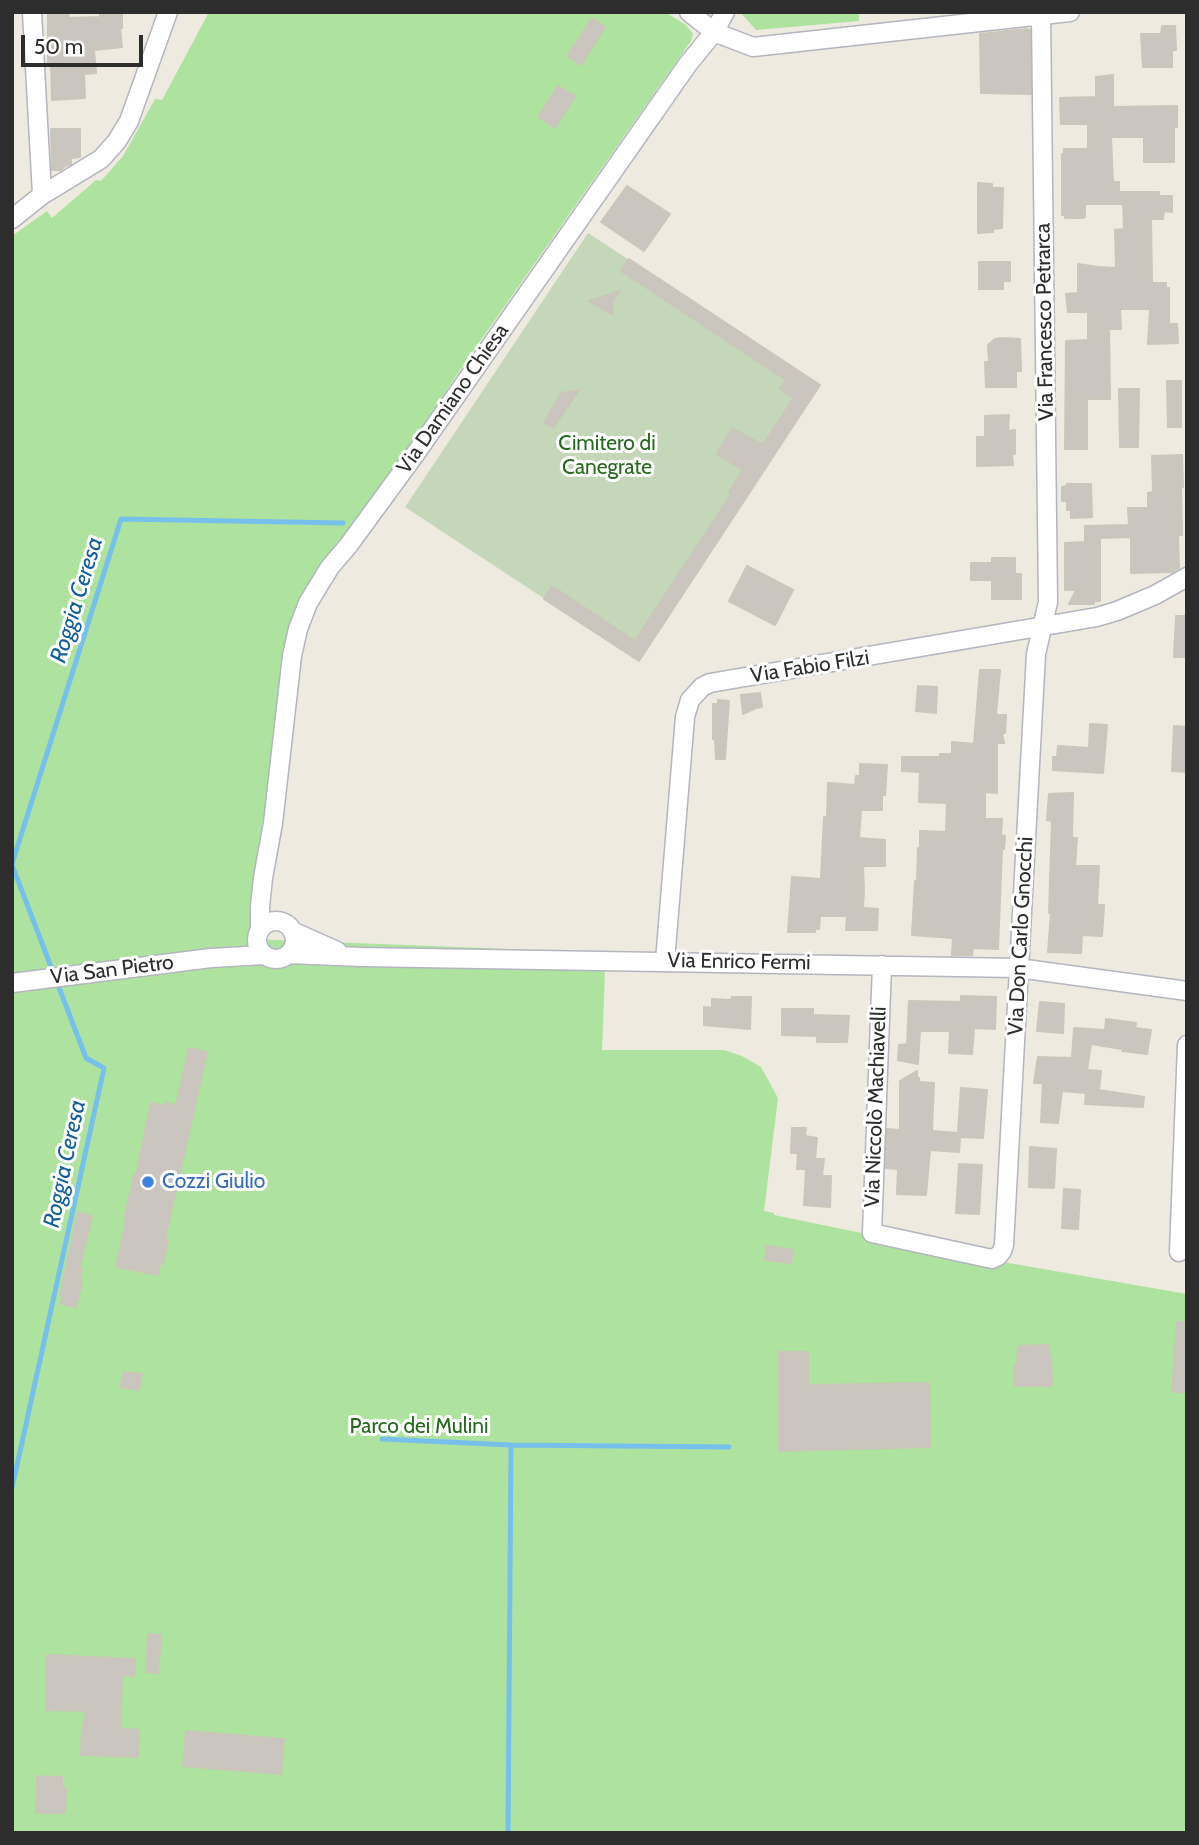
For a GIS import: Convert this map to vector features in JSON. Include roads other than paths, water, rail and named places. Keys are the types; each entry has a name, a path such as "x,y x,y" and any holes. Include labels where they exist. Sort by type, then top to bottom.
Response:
{"street":[{"path":"32,12 42,195"},
{"path":"12,219 42,195 101,159 117,141 129,121 167,12"},
{"path":"689,12 715,33 753,47 920,21 1070,12"},
{"name":"Via Damiano Chiesa","path":"260,941 263,878 273,822 292,656 301,623 315,591 416,453 688,65 715,33 725,12"},
{"name":"Via Francesco Petrarca","path":"1041,15 1048,602 1042,628"},
{"name":"Via Fabio Filzi","path":"666,961 685,717 695,693 710,683 1097,617 1155,595 1187,577"},
{"name":"Via Don Carlo Gnocchi","path":"1004,1245 1036,654 1042,628"},
{"name":"Via Damiano Chiesa","path":"273,822 270,888 272,900 288,927"},
{"path":"288,927 294,943 289,954 274,959 260,941 271,922 288,927 333,951 360,957"},
{"name":"Via San Pietro","path":"12,983 211,958 246,942 260,941"},
{"name":"Via Enrico Fermi","path":"289,954 1020,968 1187,991"},
{"name":"Via Niccolò Machiavelli","path":"882,965 872,1233 985,1259 998,1256 1004,1245"},
{"path":"1179,1252 1187,1045"}],"waterway":[{"name":"Roggia Ceresa","path":"12,864 121,519 343,523"},
{"name":"Roggia Ceresa","path":"12,865 86,1058 104,1068 12,1488"},
{"path":"382,1439 511,1445 729,1447"},
{"path":"508,1833 511,1445"}],"place":[{"name":"Cozzi Giulio","path":"148,1182"}],"park label":[{"name":"Cimitero di Canegrate","path":"607,456"},
{"name":"Parco dei Mulini","path":"419,1427"}]}
